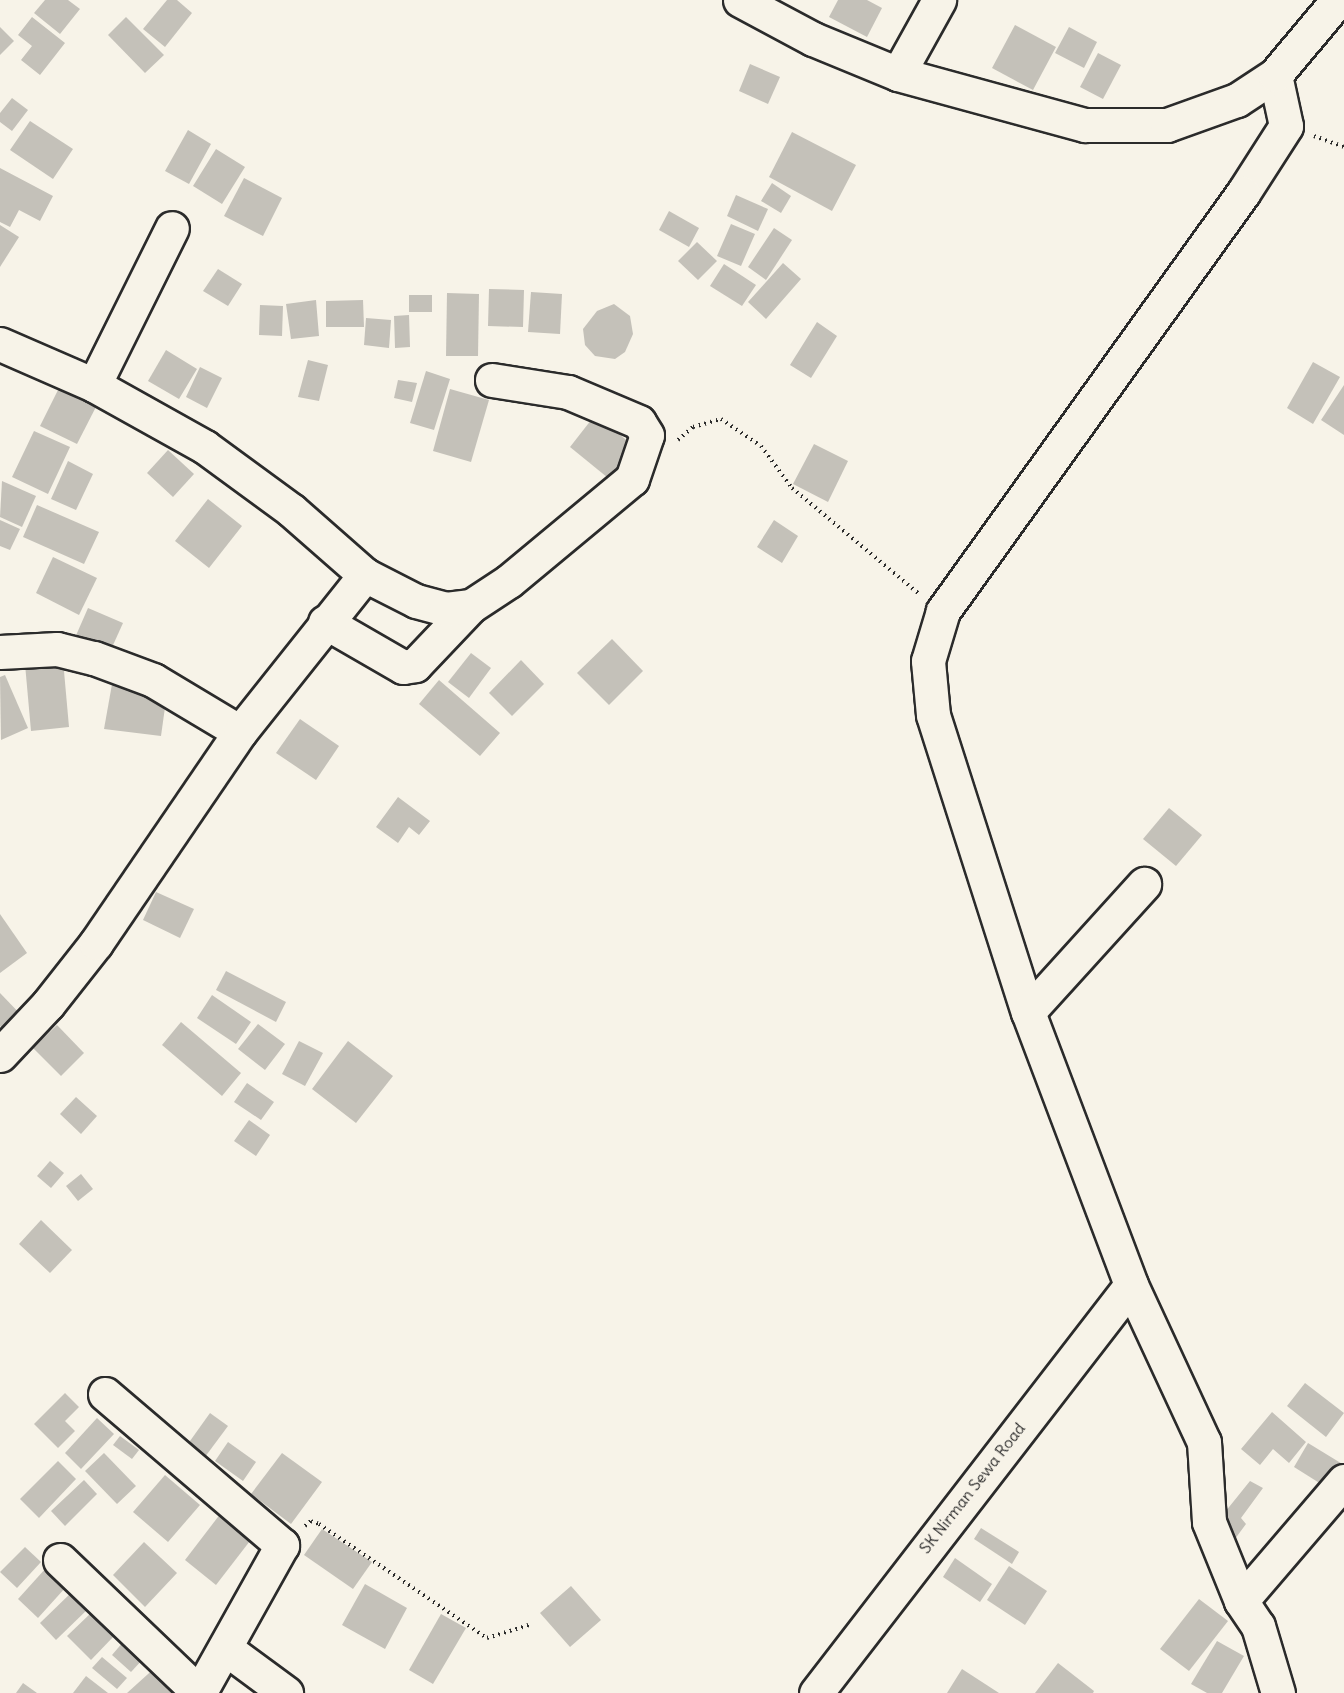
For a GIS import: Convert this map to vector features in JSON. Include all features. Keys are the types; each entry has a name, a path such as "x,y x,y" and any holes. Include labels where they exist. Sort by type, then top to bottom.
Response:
{"street":[{"path":"740,0 813,39 898,74 1085,125 1167,125 1237,100 1275,75 1338,0"},
{"path":"898,74 939,0"},
{"path":"1275,75 1286,126 1243,193 943,611 928,661 933,715 1028,1012 1131,1285 1204,1442 1209,1522 1241,1601 1258,1626 1278,1693"},
{"path":"94,385 172,228"},
{"path":"0,344 94,385 205,447 291,510 365,575 416,601 446,609 471,606"},
{"path":"325,622 403,667 415,665 471,606 509,581 632,479 647,435 639,422 625,413 568,392 492,380"},
{"path":"0,1055 96,943 240,732 325,622 365,575"},
{"path":"0,652 57,649 94,658 153,680 240,732"},
{"path":"1028,1012 1144,884"},
{"name":"SK Nirman Sewa Road","path":"816,1693 1131,1285"},
{"path":"60,1560 200,1692 282,1545 105,1394"},
{"path":"1241,1601 1344,1481"},
{"path":"225,1648 286,1693"}],"path":[{"path":"676,442 693,427 721,419 761,446 792,488 840,531 943,611"},
{"path":"282,1545 311,1521 378,1561 488,1638 529,1625"}],"building":[{"path":"45,0 68,0 80,9 60,34 34,13"},
{"path":"167,0 177,0 192,13 165,47 143,29"},
{"path":"838,0 867,0 882,8 867,37 829,17"},
{"path":"32,17 65,43 40,75 21,60 32,46 18,35"},
{"path":"126,17 164,55 145,73 108,35"},
{"path":"1015,25 1056,47 1033,90 992,68"},
{"path":"0,27 14,41 0,55"},
{"path":"1069,27 1097,42 1084,68 1055,53"},
{"path":"1098,53 1121,65 1103,99 1080,87"},
{"path":"750,64 780,77 768,104 739,91"},
{"path":"12,98 28,110 12,131 0,122 0,113"},
{"path":"30,121 73,149 53,179 10,150"},
{"path":"188,130 211,144 189,184 165,171"},
{"path":"792,132 856,165 832,211 769,177"},
{"path":"216,149 245,167 222,204 193,186"},
{"path":"0,168 53,196 40,221 19,210 10,227 0,222"},
{"path":"244,178 282,198 263,236 224,216"},
{"path":"772,183 791,196 781,213 761,201"},
{"path":"736,195 768,209 758,231 727,216"},
{"path":"669,211 699,228 689,247 659,230"},
{"path":"731,224 755,234 741,266 717,256"},
{"path":"0,225 19,237 0,267"},
{"path":"774,228 792,240 766,280 748,267"},
{"path":"697,242 717,261 698,280 678,261"},
{"path":"783,263 801,279 766,319 748,302"},
{"path":"724,264 756,285 742,306 710,286"},
{"path":"218,269 242,284 228,306 203,291"},
{"path":"489,289 524,290 523,327 488,326"},
{"path":"531,292 562,294 560,334 528,332"},
{"path":"447,293 479,294 478,356 446,356"},
{"path":"409,295 432,295 432,312 409,312"},
{"path":"316,300 319,336 291,339 286,304"},
{"path":"363,300 364,327 326,327 326,301"},
{"path":"614,304 630,316 633,334 625,352 615,359 595,356 585,345 583,329 597,311"},
{"path":"260,305 283,306 282,336 259,335"},
{"path":"409,315 410,347 395,348 394,316"},
{"path":"366,318 391,320 389,348 364,345"},
{"path":"817,322 837,336 811,378 790,365"},
{"path":"166,350 197,369 179,399 148,381"},
{"path":"308,360 328,365 319,401 298,397"},
{"path":"1313,362 1340,377 1313,424 1287,408"},
{"path":"200,367 222,378 207,408 186,397"},
{"path":"426,371 450,379 434,430 410,423"},
{"path":"398,380 417,383 412,402 394,398"},
{"path":"62,382 99,401 77,444 40,426"},
{"path":"1344,385 1344,435 1321,420"},
{"path":"450,389 489,400 471,462 433,451"},
{"path":"595,415 639,450 613,482 570,447"},
{"path":"34,431 70,447 48,494 12,477"},
{"path":"814,444 848,461 828,502 793,484"},
{"path":"168,450 194,474 173,497 147,473"},
{"path":"68,461 93,474 76,510 51,499"},
{"path":"2,481 36,496 22,527 0,517"},
{"path":"208,499 242,526 209,568 175,541"},
{"path":"37,505 99,532 84,564 23,537"},
{"path":"0,520 20,529 10,550 0,546"},
{"path":"774,520 798,536 782,563 757,547"},
{"path":"53,557 97,578 79,615 36,593"},
{"path":"88,608 123,623 109,654 74,640"},
{"path":"612,639 643,671 609,705 577,673"},
{"path":"471,653 491,668 469,698 448,682"},
{"path":"63,660 69,727 31,731 25,664"},
{"path":"521,660 544,684 512,716 489,693"},
{"path":"114,673 167,693 161,736 104,729"},
{"path":"5,675 28,728 1,740 0,677"},
{"path":"439,680 500,733 480,756 419,704"},
{"path":"300,719 339,746 316,780 276,753"},
{"path":"398,797 430,821 419,835 409,827 398,843 376,827"},
{"path":"1169,808 1202,835 1176,866 1143,839"},
{"path":"156,892 194,909 180,938 143,920"},
{"path":"0,914 27,953 0,973"},
{"path":"226,971 286,1002 276,1022 216,990"},
{"path":"0,993 26,1020 10,1036 0,1026"},
{"path":"212,995 251,1022 236,1044 197,1018"},
{"path":"181,1022 241,1073 222,1096 162,1045"},
{"path":"258,1024 285,1044 265,1070 238,1049"},
{"path":"57,1025 84,1053 61,1076 33,1048"},
{"path":"299,1041 323,1053 305,1086 282,1074"},
{"path":"348,1041 393,1076 356,1123 312,1089"},
{"path":"247,1083 274,1102 261,1120 234,1102"},
{"path":"76,1097 97,1116 81,1134 60,1114"},
{"path":"249,1120 270,1135 256,1156 234,1141"},
{"path":"50,1161 64,1173 51,1188 37,1176"},
{"path":"81,1174 93,1189 78,1201 66,1186"},
{"path":"41,1220 72,1250 50,1273 19,1244"},
{"path":"1305,1383 1344,1413 1326,1437 1287,1406"},
{"path":"65,1393 79,1407 65,1421 75,1431 58,1448 34,1424"},
{"path":"1272,1412 1306,1442 1289,1463 1273,1449 1260,1465 1241,1449"},
{"path":"210,1413 228,1426 202,1461 185,1448"},
{"path":"97,1418 114,1434 81,1469 65,1453"},
{"path":"120,1436 139,1450 132,1459 113,1445"},
{"path":"228,1442 256,1462 243,1481 215,1461"},
{"path":"1308,1443 1344,1465 1329,1489 1294,1467"},
{"path":"104,1453 136,1486 117,1504 85,1471"},
{"path":"282,1453 322,1482 291,1524 251,1494"},
{"path":"58,1461 76,1479 39,1518 20,1499"},
{"path":"165,1475 200,1505 168,1542 133,1512"},
{"path":"84,1480 97,1494 65,1526 51,1511"},
{"path":"1250,1481 1263,1488 1241,1518 1246,1524 1229,1547 1217,1522"},
{"path":"221,1513 253,1537 216,1585 185,1560"},
{"path":"981,1528 1019,1552 1012,1564 974,1539"},
{"path":"322,1529 372,1562 353,1589 304,1555"},
{"path":"144,1542 177,1573 145,1607 113,1575"},
{"path":"25,1547 41,1562 17,1588 0,1572"},
{"path":"955,1558 992,1584 980,1602 943,1577"},
{"path":"1009,1566 1047,1591 1025,1625 987,1600"},
{"path":"46,1568 66,1587 38,1618 18,1599"},
{"path":"365,1584 407,1608 385,1649 342,1625"},
{"path":"571,1586 601,1620 570,1647 540,1613"},
{"path":"75,1589 91,1606 56,1640 40,1623"},
{"path":"1199,1599 1228,1621 1189,1671 1160,1649"},
{"path":"92,1612 115,1635 91,1660 67,1636"},
{"path":"441,1614 466,1628 433,1684 409,1670"},
{"path":"124,1641 144,1658 131,1672 112,1655"},
{"path":"1217,1641 1244,1656 1222,1693 1207,1693 1191,1684"},
{"path":"102,1657 127,1678 117,1689 92,1668"},
{"path":"1058,1663 1094,1691 1093,1693 1035,1693"},
{"path":"158,1665 183,1693 127,1693"},
{"path":"962,1669 999,1693 947,1693"},
{"path":"86,1676 108,1693 73,1693"},
{"path":"23,1683 37,1693 16,1693"}]}
